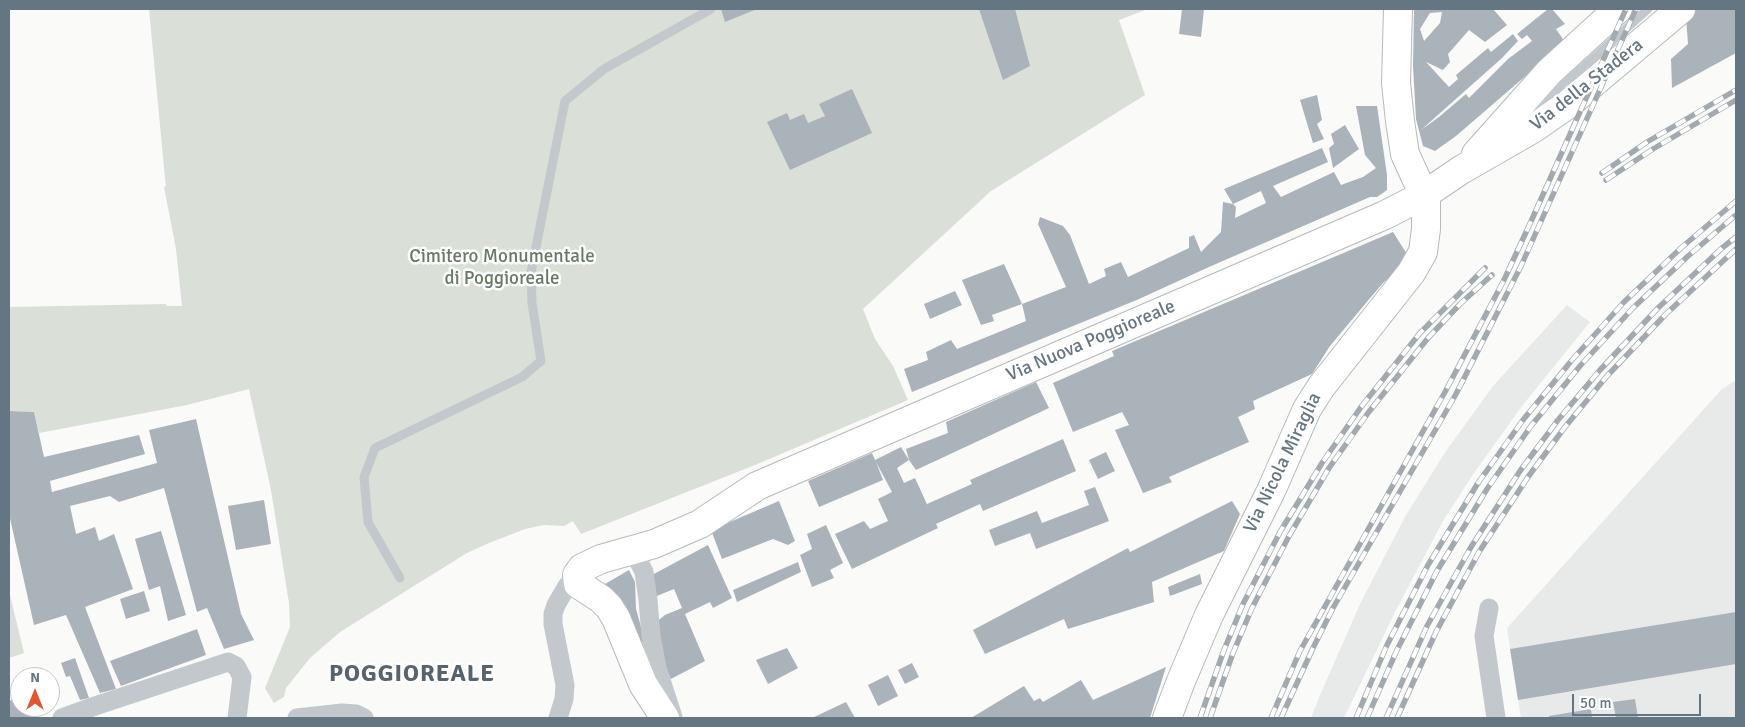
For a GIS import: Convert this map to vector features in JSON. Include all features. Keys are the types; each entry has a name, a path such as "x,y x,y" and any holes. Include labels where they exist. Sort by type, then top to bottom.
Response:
{"main road":[{"path":"1398,9 1396,83 1402,139 1405,154 1424,195"},
{"name":"Via della Stadera","path":"1462,170 1549,72 1618,9"},
{"name":"Via della Stadera","path":"1424,195 1568,105 1681,9"},
{"name":"Via Nuova Poggioreale","path":"578,588 582,588 577,579 579,571 587,564 646,546 700,524 757,486 1385,215 1424,195"},
{"name":"Via Nicola Miraglia","path":"1167,718 1209,615 1271,491 1307,409 1321,387 1419,261 1423,252 1426,229 1424,195"},
{"path":"578,588 609,607 616,618 643,684 665,718"}],"street":[{"path":"636,556 644,572 651,636 657,668 673,718"},
{"path":"558,718 564,699 565,685 553,624 553,614 556,605 578,588"},
{"path":"1489,608 1484,636 1496,718"},
{"path":"62,718 228,662 236,666 242,677 237,718"},
{"path":"297,718 349,713 364,718"}],"lane":[{"path":"400,578 368,522 364,477 375,448 522,377 541,361 532,303 531,272 566,101 604,69 711,9"},
{"path":"1462,170 1572,77 1648,9"}],"shaded area":[{"path":"1567,305 1590,322 1522,406 1474,473 1443,521 1395,612 1344,718 1311,718 1361,602 1406,515 1446,451 1493,386"},
{"path":"1736,380 1736,718 1521,718 1507,628 1722,389"}],"green space":[{"name":"Cimitero Monumentale di Poggioreale","path":"149,9 1148,9 1119,20 1145,95 991,191 863,309 875,339 893,366 908,400 755,465 581,534 573,521 564,526 544,525 525,529 467,553 340,632 310,658 286,688 284,697 274,703 265,688 290,627 289,603 271,490 249,389 187,405 39,433 34,412 9,411 9,307 166,304 167,306 182,306 176,249 164,187 166,186"},
{"path":"9,591 24,653 9,658"}],"building":[{"path":"721,9 757,9 725,22"},
{"path":"979,9 1015,9 1030,66 1003,80"},
{"path":"1182,9 1204,9 1201,37 1179,34"},
{"path":"1414,9 1493,9 1507,25 1485,42 1469,30 1448,54 1450,62 1443,70 1426,62 1449,87 1458,79 1456,75 1488,48 1491,52 1513,34 1518,41 1502,58 1421,130 1466,94 1469,98 1508,59 1532,41 1527,35 1522,39 1517,34 1548,9 1552,9 1565,24 1556,29 1565,42 1456,136 1435,151 1423,146 1416,119 1413,66","holes":["1442,12 1440,23 1424,41 1420,29 1430,13"]},
{"path":"1697,9 1736,9 1736,53 1672,88 1671,59 1688,44 1686,17"},
{"path":"852,89 872,133 790,170 767,122 787,113 790,120 804,114 808,123 825,116 819,104"},
{"path":"1317,95 1322,120 1317,124 1324,139 1313,143 1300,100"},
{"path":"1356,106 1377,106 1387,175 1387,190 1377,197 1370,197 1139,299 912,392 904,369 928,360 926,352 951,340 957,349 1026,321 1022,304 1066,287 1038,224 1040,217 1063,226 1070,235 1089,284 1106,276 1104,269 1121,262 1128,277 1189,248 1189,237 1194,235 1201,252 1221,232 1223,202 1233,204 1224,189 1322,148 1328,162 1273,186 1281,197 1334,172 1341,185 1363,177 1376,168 1365,155","holes":["1261,191 1266,203 1235,218 1236,207 1233,204"]},
{"path":"1345,125 1359,149 1333,168 1329,148 1334,144 1331,134"},
{"path":"1393,232 1410,259 1383,283 1371,297 1330,346 1312,374 1253,401 1255,409 1238,417 1249,442 1169,477 1172,482 1143,493 1115,430 1129,425 1122,412 1073,432 1053,383 1114,356 1112,351"},
{"path":"1004,264 1022,304 992,315 994,321 981,325 962,280"},
{"path":"955,291 962,305 930,319 924,304"},
{"path":"1036,382 1049,408 916,470 909,460 906,449 948,433 946,422"},
{"path":"9,411 34,412 44,457 139,435 145,454 50,481 52,492 157,463 149,430 196,419 241,614 254,640 224,649 207,608 197,612 164,488 119,502 110,496 70,506 76,534 95,527 99,541 114,534 133,589 85,607 116,689 100,693 66,615 34,625 9,514"},
{"path":"1063,439 1076,471 983,511 980,504 936,524 938,528 852,569 835,534 864,521 870,529 888,521 878,499 892,492 876,462 883,480 819,507 808,481 872,453 875,460 901,447 909,460 897,468 904,483 915,478 931,513 927,504 972,484 970,480"},
{"path":"1106,452 1115,471 1098,479 1089,460"},
{"path":"1095,487 1109,521 1036,549 1030,533 995,546 989,530 1037,511 1042,523 1089,505 1084,491"},
{"path":"264,500 271,544 236,550 228,506"},
{"path":"779,501 795,541 788,545 773,539 722,559 711,530"},
{"path":"1232,501 1240,514 1224,551 1152,582 1154,602 1068,629 1064,619 985,654 973,630 1128,548 1130,552"},
{"path":"826,525 843,563 830,570 834,578 812,587 800,555 812,549 807,534"},
{"path":"161,531 186,615 168,621 160,586 149,590 135,539"},
{"path":"708,545 732,598 713,608 710,602 685,614 705,661 671,679 661,661 655,623 665,615 682,608 674,589 652,598 652,575"},
{"path":"798,562 801,572 737,602 733,590"},
{"path":"629,570 635,582 636,609 645,641 635,645 624,613 605,584"},
{"path":"1200,574 1202,584 1170,596 1168,587"},
{"path":"144,591 150,611 126,619 120,599"},
{"path":"1736,612 1736,664 1518,700 1510,649"},
{"path":"197,629 206,655 121,686 110,661"},
{"path":"787,648 798,668 768,684 756,660"},
{"path":"75,658 89,698 80,700 70,676 66,677 61,663"},
{"path":"912,663 919,677 905,684 898,670"},
{"path":"1166,667 1150,718 971,718 1024,686 1034,701 1040,698 1043,702 1081,680 1093,700"},
{"path":"888,675 898,696 878,706 868,685"},
{"path":"1635,699 1638,718 1616,718 1613,702"},
{"path":"9,701 10,717 32,717 9,718"},
{"path":"846,702 855,718 812,718"},
{"path":"1591,709 1592,718 1549,718 1549,716"}],"railway":[{"path":"1271,718 1300,651 1445,392 1504,280 1626,9"},
{"path":"1281,718 1333,608 1456,394 1521,266 1636,9"},
{"path":"1602,173 1647,142 1736,90"},
{"path":"1606,180 1653,149 1736,100"},
{"path":"1356,718 1387,645 1428,565 1478,483 1523,420 1572,360 1624,302 1681,248 1736,201"},
{"path":"1367,718 1397,650 1437,571 1487,489 1531,426 1580,366 1633,308 1687,257 1736,215"},
{"path":"1386,718 1427,626 1471,547 1520,471 1558,420 1600,370 1658,308 1736,237"},
{"path":"1397,718 1436,632 1479,552 1528,477 1565,427 1607,376 1666,314 1736,249"},
{"path":"1200,718 1224,650 1243,604 1280,532 1322,463 1361,407 1420,333 1485,268"},
{"path":"1210,718 1233,653 1252,608 1289,536 1329,468 1368,413 1428,338 1460,304 1492,275"}],"district":[{"name":"POGGIOREALE","path":"412,675"}]}
